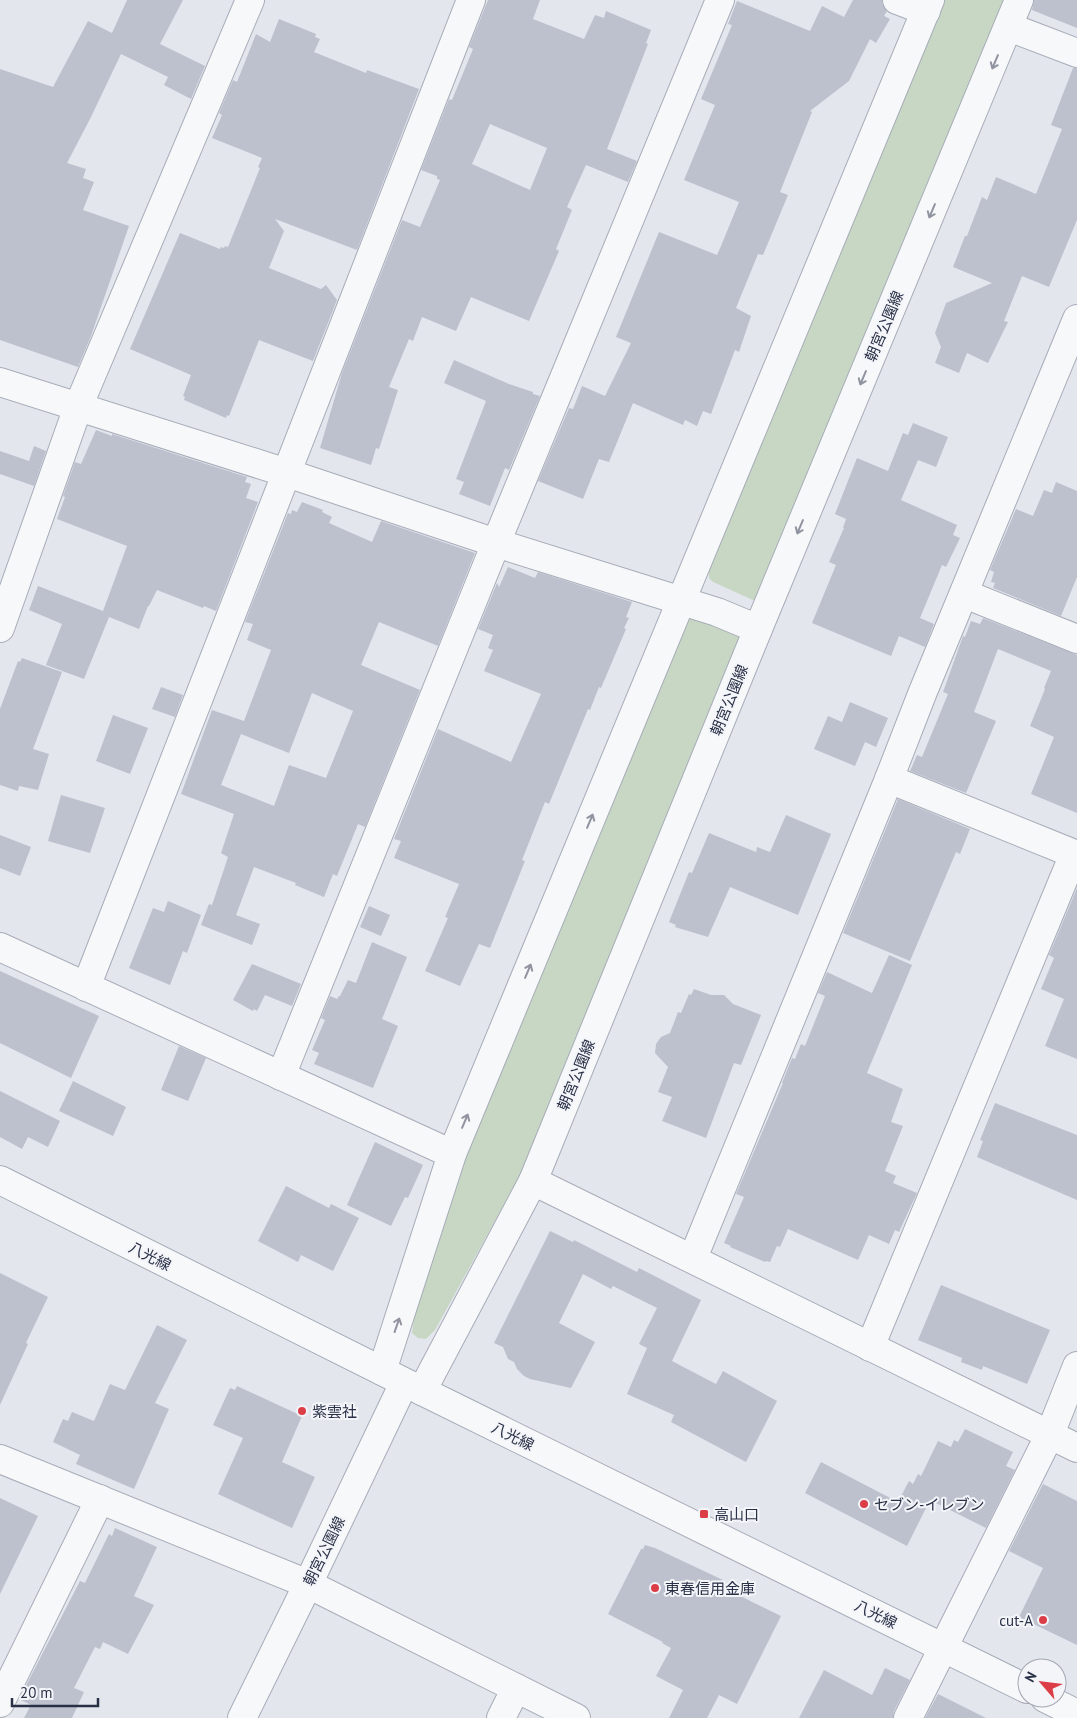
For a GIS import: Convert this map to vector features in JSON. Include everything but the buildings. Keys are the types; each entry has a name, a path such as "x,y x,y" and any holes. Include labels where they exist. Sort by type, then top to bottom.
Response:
{"street":[{"path":"1,624 78,407 250,0"},
{"path":"86,987 471,0"},
{"path":"281,1076 496,543 720,0"},
{"path":"896,0 928,6"},
{"name":"朝宮公園線","path":"242,1718 308,1584 403,1382 533,1181 758,629 1019,0"},
{"name":"朝宮公園線","path":"403,1382 452,1154 928,6"},
{"path":"1009,27 1077,53"},
{"path":"693,1258 922,694 1077,320"},
{"path":"0,382 287,473 496,543 717,612 758,629"},
{"path":"965,594 1077,639"},
{"path":"870,1347 1075,854 889,779"},
{"path":"0,947 452,1154"},
{"name":"八光線","path":"0,1180 403,1382 1017,1684"},
{"path":"533,1181 1077,1448"},
{"path":"908,1718 1050,1434 1077,1366"},
{"path":"0,1459 308,1584 576,1718"},
{"path":"0,1703 100,1499"},
{"path":"501,1718 516,1688"},
{"path":"1065,1708 1077,1714"}],"green space":[{"path":"945,0 1006,0 759,599 753,600 713,582 709,578 709,570 927,34"},
{"path":"693,613 745,632 539,1141 435,1330 426,1339 418,1338 412,1333 416,1305 466,1157 683,627"}],"place":[{"name":"紫雲社","path":"302,1411"},
{"name":"セブン-イレブン","path":"864,1504"},
{"name":"高山口","path":"704,1514"},
{"name":"東春信用金庫","path":"655,1588"},
{"name":"cut-A","path":"1043,1620"}]}
